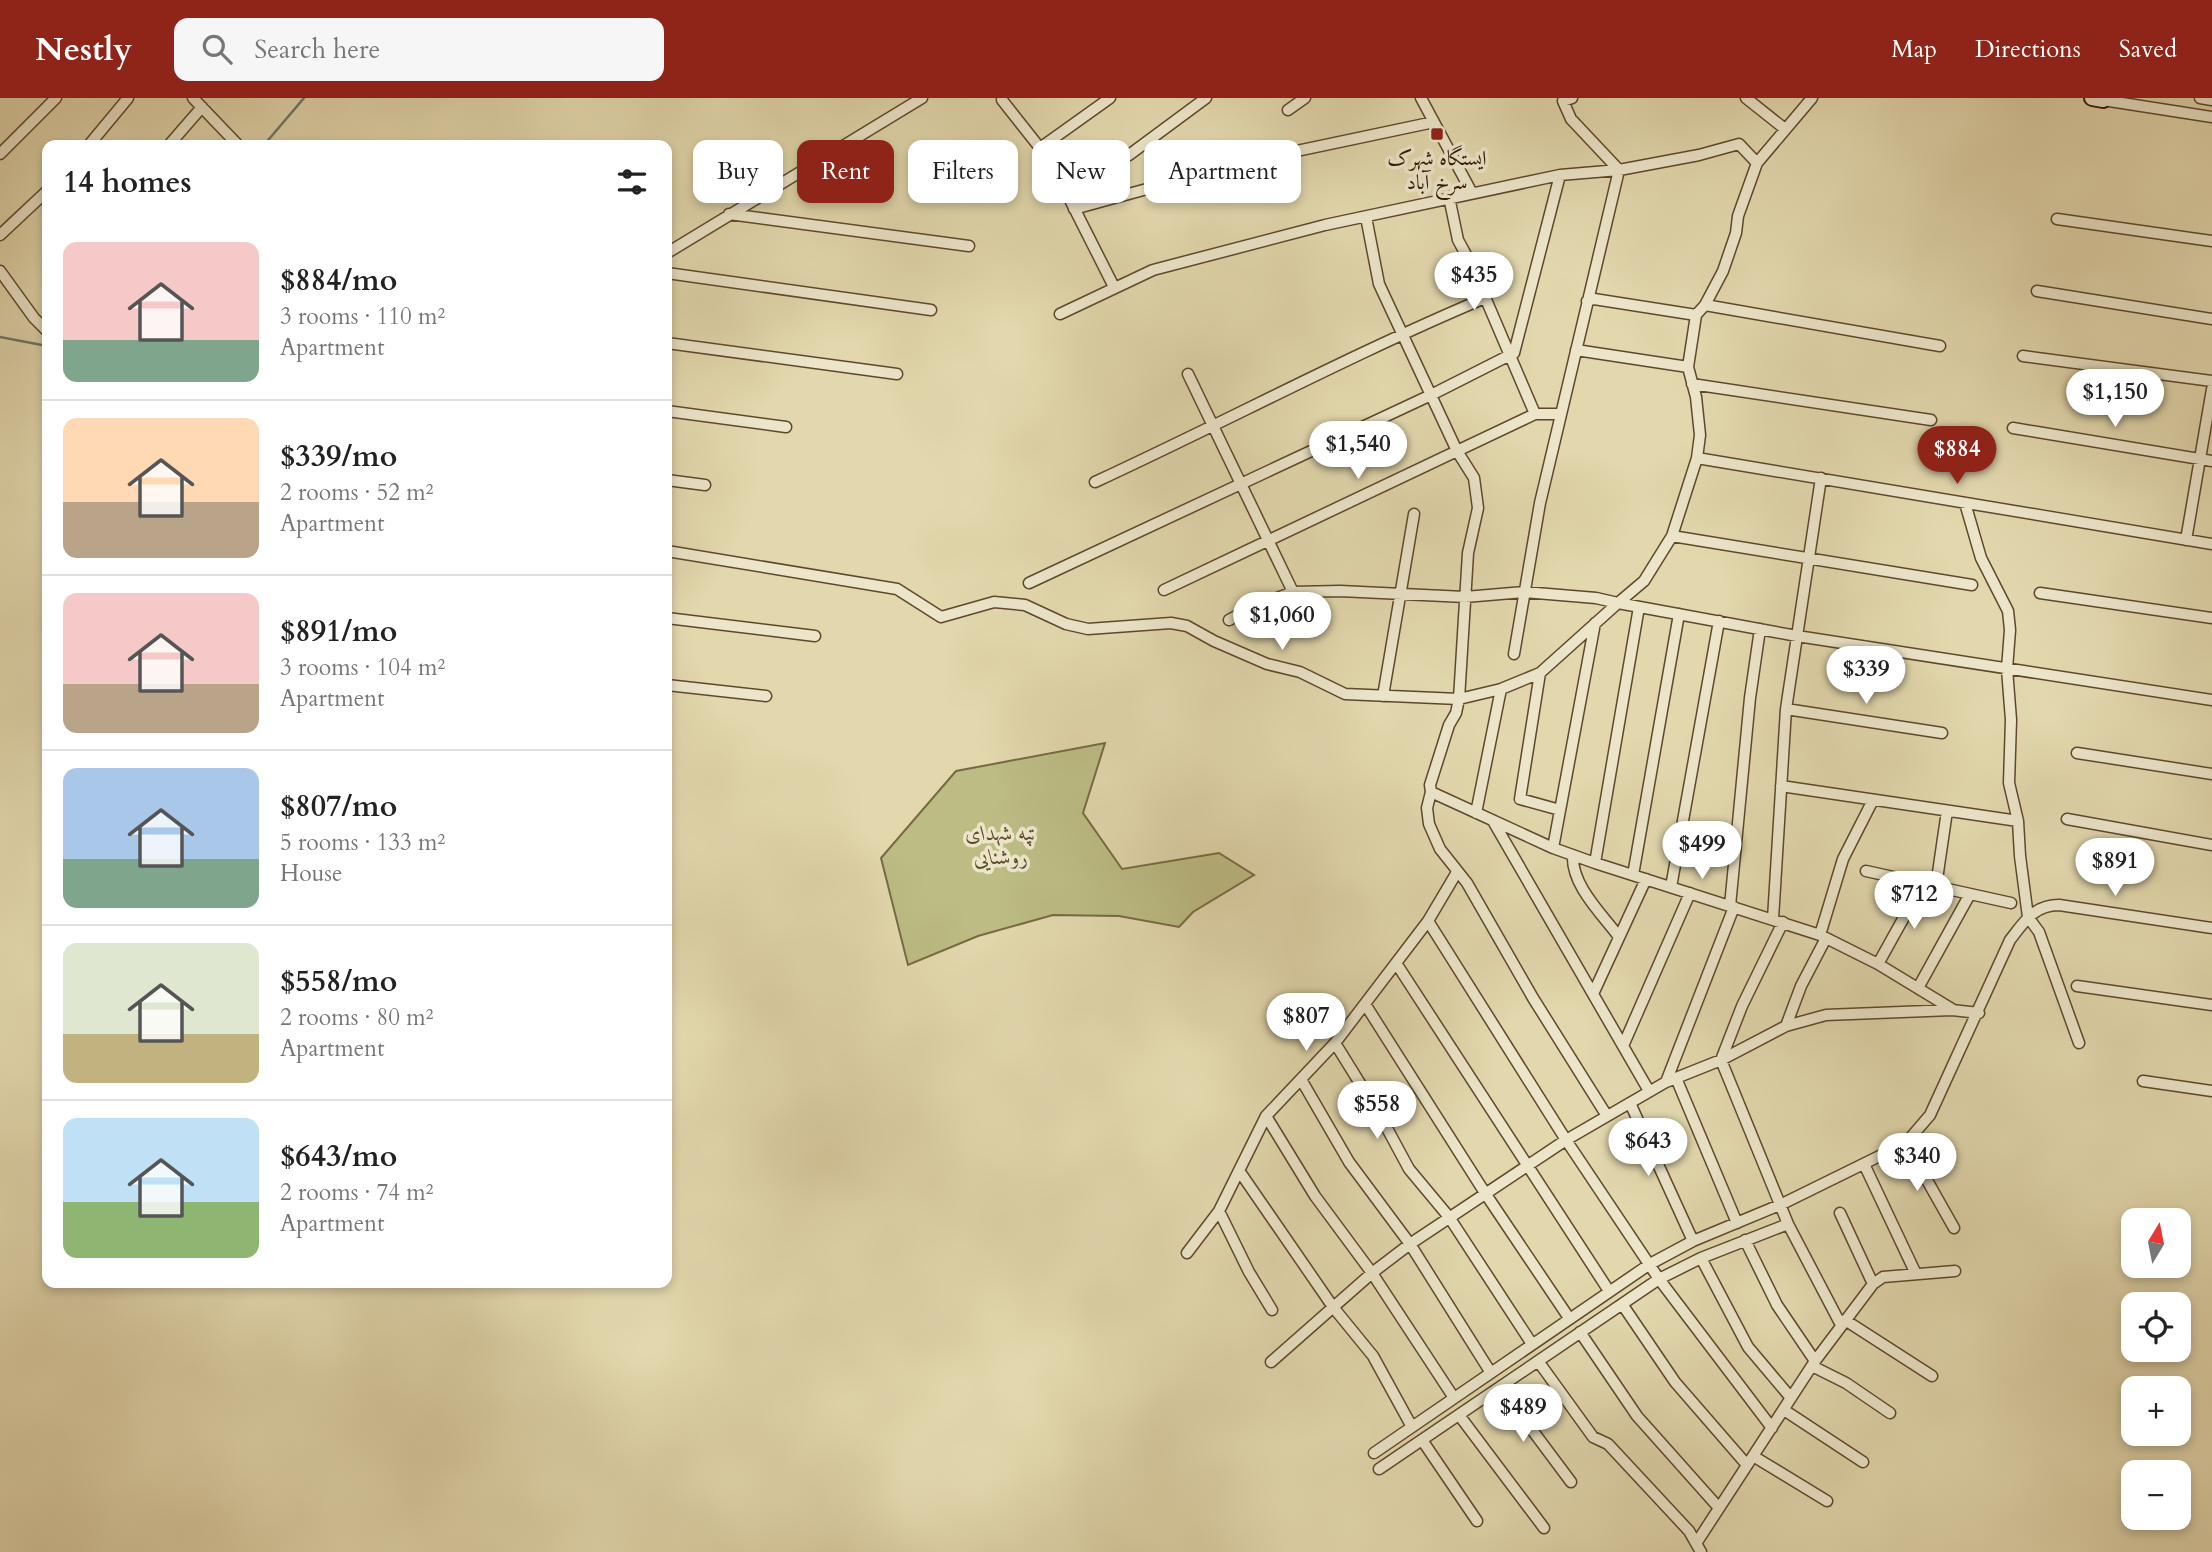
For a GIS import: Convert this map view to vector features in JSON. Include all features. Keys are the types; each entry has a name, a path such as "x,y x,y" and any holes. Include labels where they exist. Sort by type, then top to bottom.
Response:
{"street":[{"path":"0,154 55,98"},
{"path":"93,140 128,98"},
{"path":"193,98 233,140"},
{"path":"672,250 922,98"},
{"path":"1051,140 1110,98"},
{"path":"1130,154 1206,98"},
{"path":"1289,110 1305,98"},
{"path":"1421,98 1472,193"},
{"path":"1572,98 1563,101 1572,119 1619,170"},
{"path":"1746,98 1785,129"},
{"path":"672,552 897,589 941,617 994,602 1025,605 1066,624 1088,629 1171,623 1188,626 1213,641 1267,664 1300,671 1345,694 1459,699 1501,689 1540,673 1644,581 1672,536 1697,458 1700,435 1688,367 1696,315 1705,305 1723,271 1736,233 1738,216 1758,163 1812,98"},
{"path":"2200,98 2212,100"},
{"path":"2099,99 2212,117"},
{"path":"1002,100 1034,140"},
{"path":"173,140 202,107"},
{"path":"1074,209 1249,162 1434,121"},
{"path":"1060,314 1153,270 1325,225 1448,197 1560,175 1619,170 1699,155 1739,144 1758,163"},
{"path":"1514,654 1540,503 1619,170"},
{"path":"1029,583 1431,395 1514,353 1560,175"},
{"path":"0,235 42,196"},
{"path":"1448,197 1458,240 1535,414"},
{"path":"1071,203 1114,287"},
{"path":"729,214 970,246"},
{"path":"1366,217 1379,284 1457,451 1474,478 1478,508 1468,553 1459,699 1430,785 1427,808 1429,824 1440,849 1467,883 1533,998 1607,1116"},
{"path":"2057,219 2212,242"},
{"path":"0,271 42,326"},
{"path":"672,274 931,310"},
{"path":"2037,291 2212,319"},
{"path":"1095,482 1403,333 1485,298"},
{"path":"1587,301 1594,299 1696,315"},
{"path":"1705,305 1940,346"},
{"path":"672,344 897,374"},
{"path":"1576,350 1688,367"},
{"path":"2023,356 2212,381"},
{"path":"1188,374 1293,592"},
{"path":"1692,384 1931,420"},
{"path":"2186,540 2212,390"},
{"path":"672,412 786,427"},
{"path":"1164,590 1535,414 1561,414"},
{"path":"2013,428 2212,461"},
{"path":"1697,458 2212,544"},
{"path":"1821,478 1786,709 1778,920 1721,1060 1788,1224 1843,1323 1932,1377"},
{"path":"672,481 705,485"},
{"path":"1965,503 1981,558 2008,611 2010,783 2018,821 2028,917 2039,932 2079,1043"},
{"path":"1383,696 1414,514"},
{"path":"1672,536 1972,585"},
{"path":"1229,620 1253,607 1293,592 1340,591 1465,597 1524,592 1596,598 1797,636 2212,700"},
{"path":"2040,593 2212,618"},
{"path":"1595,863 1639,607"},
{"path":"1633,875 1679,614"},
{"path":"672,619 814,636"},
{"path":"1671,887 1719,621"},
{"path":"1553,848 1595,623"},
{"path":"1737,1223 1671,1080 1732,906 1750,698 1760,629"},
{"path":"1540,673 1520,799 1560,810"},
{"path":"672,685 766,696"},
{"path":"1476,813 1501,689"},
{"path":"1786,709 1942,733"},
{"path":"2077,753 2212,774"},
{"path":"1781,786 2018,821"},
{"path":"1431,792 1553,848 1823,936 1878,964 1952,1010"},
{"path":"1786,1026 1823,936 1843,859 1872,800"},
{"path":"1936,886 1947,811"},
{"path":"2067,819 2212,845"},
{"path":"1493,820 1649,1091"},
{"path":"1573,855 1572,867 1584,890 1619,937"},
{"path":"1866,871 2011,902"},
{"path":"1187,1253 1219,1210 1266,1116 1302,1081 1335,1043 1428,921 1457,872"},
{"path":"1593,994 1646,879"},
{"path":"1878,964 1923,883"},
{"path":"1623,1046 1690,893"},
{"path":"1918,988 1970,894"},
{"path":"1374,1453 1650,1264 1693,1241 1782,1204 1906,1143 1930,1115 1979,1013 2010,940 2028,917 2039,908 2059,905 2212,928"},
{"path":"1428,921 1566,1140 1659,1279 1772,1428"},
{"path":"1396,963 1609,1291"},
{"path":"2077,986 2212,1005"},
{"path":"1365,1004 1485,1193 1569,1318"},
{"path":"1271,1362 1372,1273 1410,1244 1566,1140 1671,1080 1721,1060 1786,1026 1826,1015 1952,1010 1979,1013"},
{"path":"1335,1043 1409,1170 1449,1217 1532,1344"},
{"path":"1302,1081 1349,1162 1410,1244 1491,1373"},
{"path":"2143,1081 2212,1091"},
{"path":"1630,1103 1693,1241"},
{"path":"1266,1116 1315,1196 1372,1273 1454,1398"},
{"path":"1906,1143 1954,1228"},
{"path":"1864,1164 1916,1274"},
{"path":"1240,1172 1333,1307 1373,1356 1412,1427"},
{"path":"1219,1210 1272,1310"},
{"path":"1840,1213 1873,1284"},
{"path":"1379,1469 1659,1279 1701,1258 1788,1224"},
{"path":"1745,1240 1777,1305 1814,1363 1890,1413"},
{"path":"1701,1258 1748,1347 1791,1398"},
{"path":"1699,1547 1719,1508 1814,1363 1873,1284 1884,1277 1955,1270"},
{"path":"1622,1304 1675,1382 1750,1460 1827,1501"},
{"path":"1580,1332 1637,1416 1719,1508"},
{"path":"1538,1361 1593,1437 1608,1444 1689,1531 1699,1547"},
{"path":"1500,1387 1571,1482"},
{"path":"1784,1410 1863,1462"},
{"path":"1460,1415 1544,1528"},
{"path":"1422,1440 1478,1521"}],"green space":[{"name":"تپه شهدای روشنایی","path":"1105,743 1083,813 1122,869 1219,853 1254,875 1193,912 1179,927 1119,916 1053,915 978,936 908,965 881,858 956,771"}],"waterway":[{"path":"268,140 304,98"},
{"path":"0,337 42,345"}],"place":[{"name":"ایستگاه شهرک سرخ آباد","path":"1437,134"}]}
